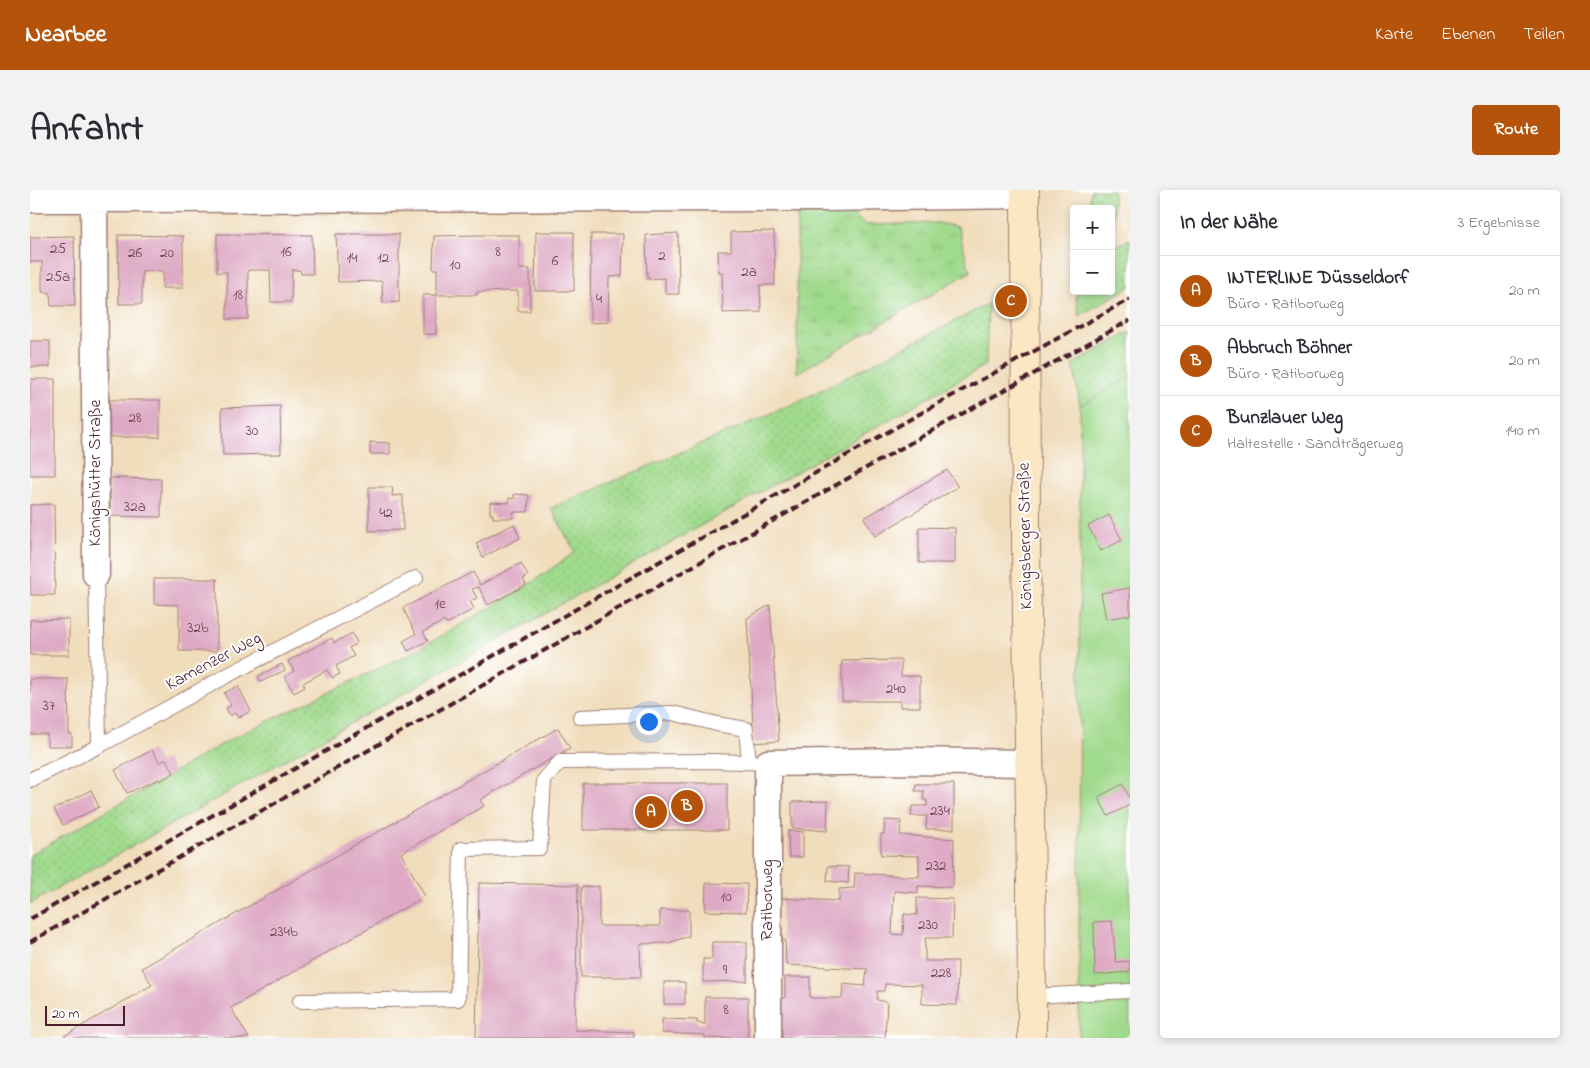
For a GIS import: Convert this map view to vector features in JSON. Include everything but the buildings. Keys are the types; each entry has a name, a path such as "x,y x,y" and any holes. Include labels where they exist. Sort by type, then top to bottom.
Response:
{"main road":[{"name":"Königsberger Straße","path":"1025,192 1026,544 1032,1038"}],"street":[{"path":"30,199 94,200 431,194 1025,192"},
{"name":"Königshütter Straße","path":"94,200 96,574"},
{"path":"758,763 910,761 1030,763"},
{"name":"Ratiborweg","path":"758,763 768,1038"}],"lane":[{"name":"Königshütter Straße","path":"96,574 99,746"},
{"name":"Kamenzer Weg","path":"30,780 99,746 230,674 416,578"},
{"path":"300,1001 458,999 461,849 540,848 544,780 560,762 713,761 758,763 746,729 673,713 580,717"},
{"path":"1032,996 1130,991"}],"green space":[{"path":"1091,190 1113,190 1113,205 1089,205"},
{"path":"797,214 852,214 866,225 938,223 958,227 970,272 797,373"},
{"path":"1130,239 1130,287 1079,316 1076,295 1115,295 1115,246"},
{"path":"988,304 986,365 30,904 30,855 233,738 417,650 524,588 575,552 551,508 798,402"},
{"path":"1130,332 1130,378 1080,406 1073,364"},
{"path":"1130,377 1130,1038 1079,1038 1080,406"}],"railway":[{"path":"30,919 937,404 1130,299"},
{"path":"30,942 1130,320"}],"place":[{"name":"Bunzlauer Weg","path":"1011,301"},
{"name":"Abbruch Böhner","path":"687,806"},
{"name":"INTERLINE Düsseldorf","path":"651,812"}]}
